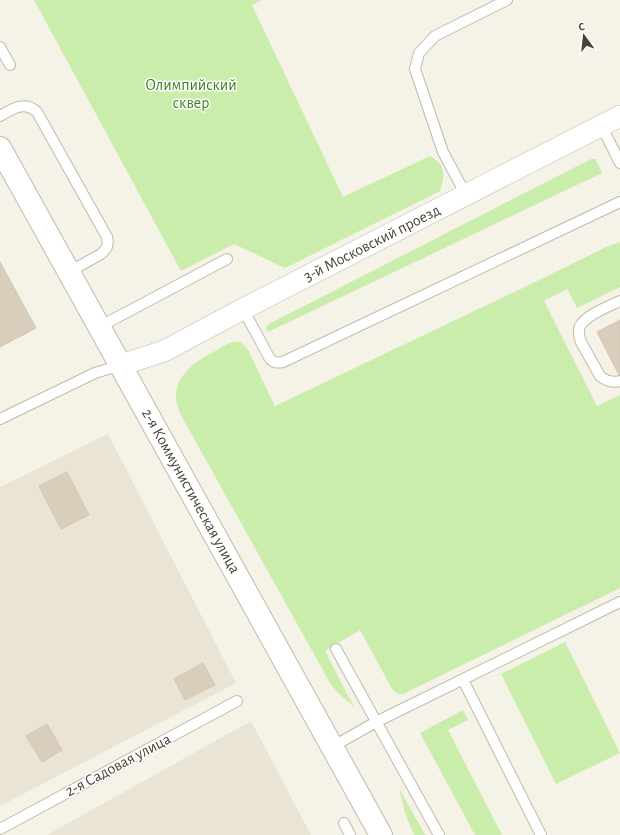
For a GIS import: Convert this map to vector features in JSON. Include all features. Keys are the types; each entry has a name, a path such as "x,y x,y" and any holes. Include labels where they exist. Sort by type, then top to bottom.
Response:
{"street":[{"name":"3-й Московский проезд","path":"121,365 164,351 620,116"},
{"name":"2-я Коммунистическая улица","path":"0,148 381,835"}],"lane":[{"path":"466,195 443,152 415,69 416,64 419,54 435,36 507,0"},
{"path":"0,47 10,65"},
{"path":"0,116 15,108 24,106 29,106 37,112 107,237 108,246 101,254 69,272"},
{"path":"601,125 620,163"},
{"path":"243,309 270,359 273,362 283,362 620,202"},
{"path":"99,327 227,259"},
{"path":"620,301 584,320 579,330 581,342 600,376 610,382 620,381"},
{"path":"0,419 95,373 121,365"},
{"path":"332,747 376,722 620,602"},
{"path":"336,649 439,835"},
{"path":"463,680 541,835"},
{"name":"2-я Садовая улица","path":"0,829 237,701"},
{"path":"344,823 350,835"}],"shaded area":[{"path":"108,434 236,683 0,806 0,487"},
{"path":"251,721 311,835 47,835"}],"green space":[{"name":"Олимпийский сквер","path":"34,0 262,0 252,5 343,197 430,156 439,163 443,170 443,180 440,191 285,268 234,244 181,271"},
{"path":"591,159 596,160 602,173 268,332 266,327 269,324"},
{"path":"620,242 620,287 577,308 567,289 544,301 597,406 620,395 620,588 403,694 397,693 392,689 360,630 325,651 354,707 336,691 329,681 183,419 176,401 177,388 180,380 190,367 204,357 229,344 239,342 248,350 275,406 606,247"},
{"path":"565,642 620,753 556,784 501,674"},
{"path":"463,710 468,720 448,730 502,835 475,835 420,733"},
{"path":"399,788 425,835 414,835 405,813"}],"building":[{"path":"0,262 36,328 0,347"},
{"path":"620,320 620,375 619,375 597,332"},
{"path":"67,472 89,515 61,529 39,486"},
{"path":"203,663 215,685 185,700 174,679"},
{"path":"47,724 62,750 42,762 26,736"}]}
